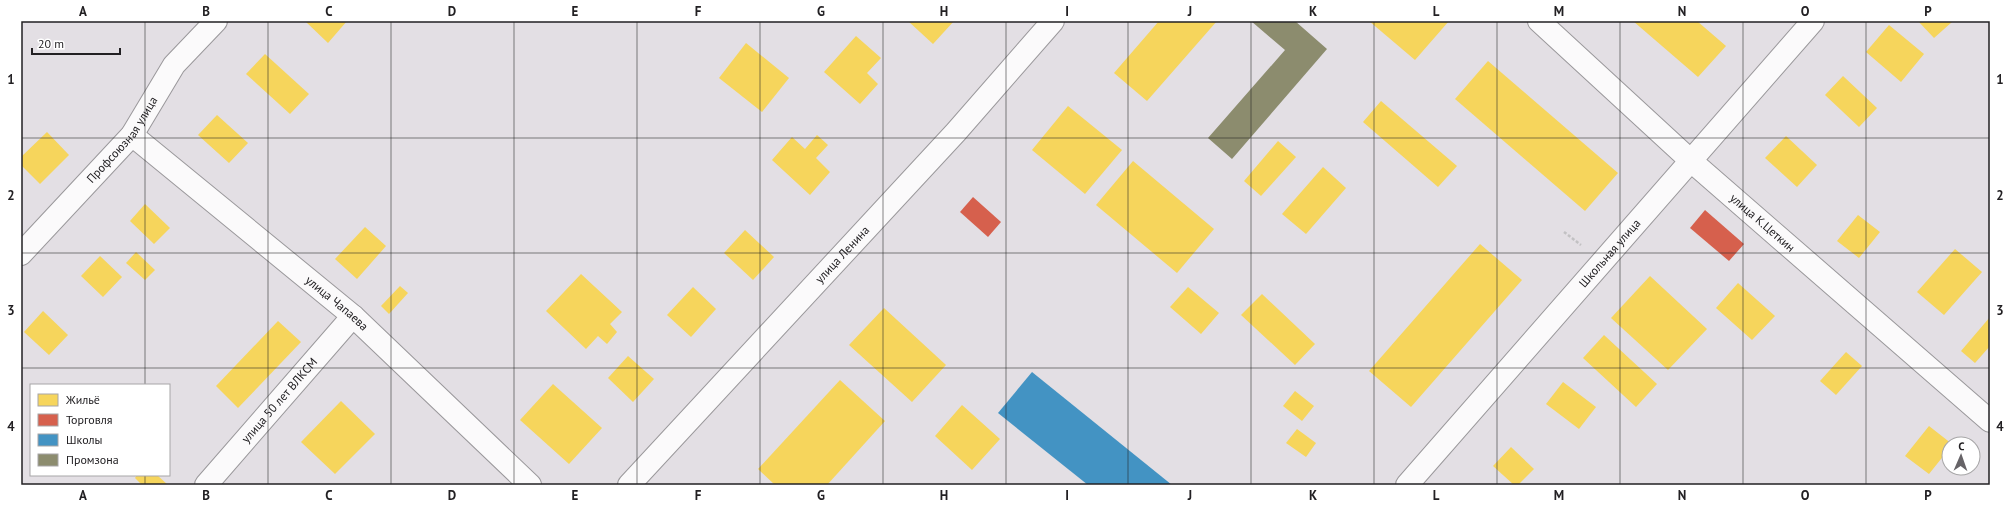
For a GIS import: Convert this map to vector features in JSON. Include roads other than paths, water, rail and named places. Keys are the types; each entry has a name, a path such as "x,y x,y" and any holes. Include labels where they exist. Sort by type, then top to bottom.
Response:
{"street":[{"name":"Профсоюзная улица","path":"21,254 132,135 174,65 216,21"},
{"name":"улица Ленина","path":"629,485 956,132 1053,21"},
{"name":"улица К.Цеткин","path":"1539,21 1690,160 1990,421"},
{"name":"Школьная улица","path":"1407,485 1813,21"},
{"name":"улица Чапаева","path":"132,135 353,316 530,485"},
{"name":"улица 50 лет ВЛКСМ","path":"206,485 353,316"}]}
